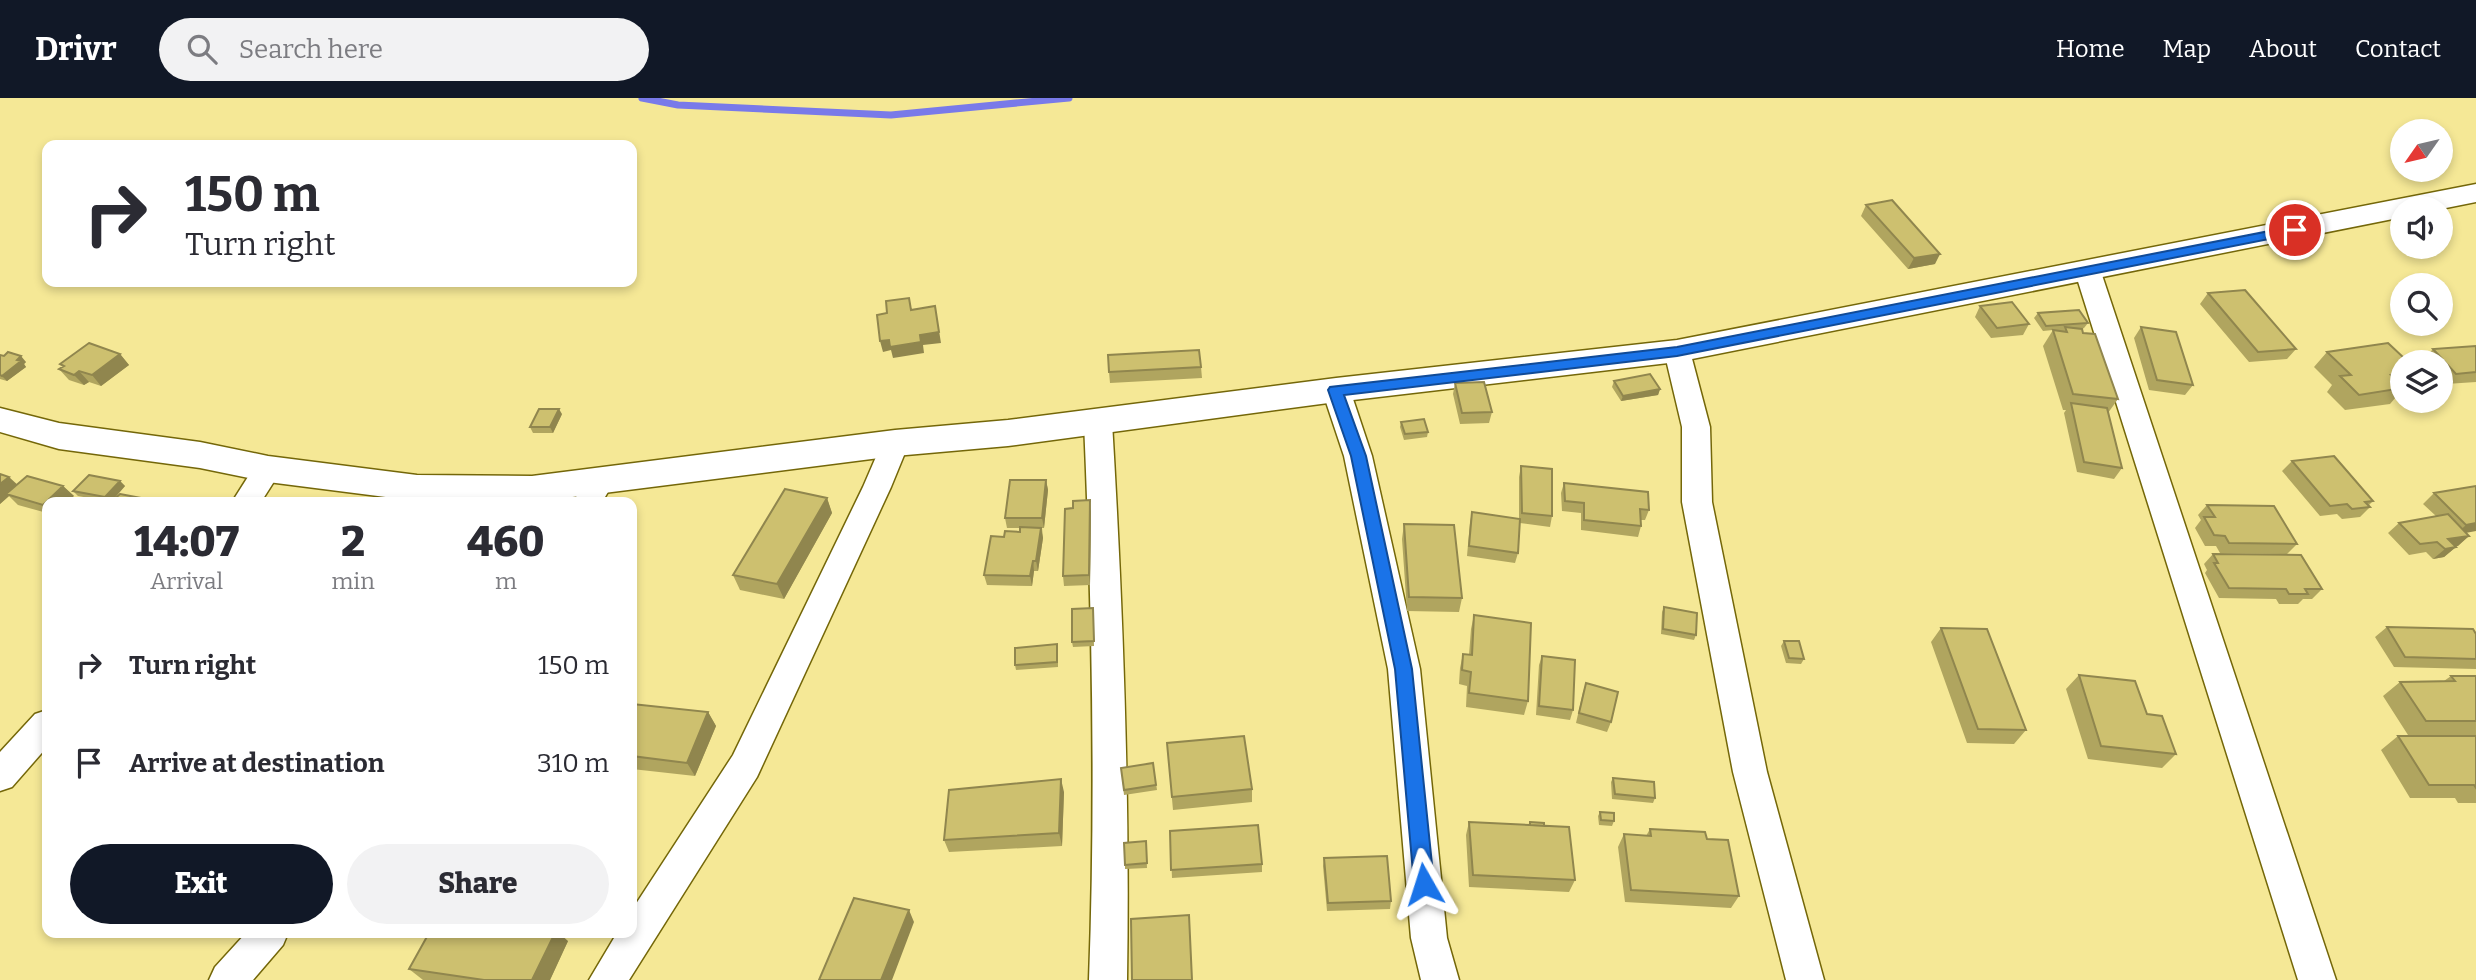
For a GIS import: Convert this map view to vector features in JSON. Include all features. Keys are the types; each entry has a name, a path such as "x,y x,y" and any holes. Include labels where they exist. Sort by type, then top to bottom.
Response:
{"street":[{"path":"0,420 59,436 200,455 268,469 417,488 530,496 593,492 895,443 1098,422 1336,390 1677,351 2088,272 2476,192"},
{"path":"2088,272 2317,980"},
{"path":"1677,351 1696,427 1697,502 1747,759 1805,980"},
{"path":"1336,390 1359,456 1404,669 1429,938 1440,980"},
{"path":"1098,422 1109,622 1111,894 1108,980"},
{"path":"637,934 745,765 877,487 895,443"},
{"path":"249,497 268,469"},
{"path":"0,776 42,730"},
{"path":"228,980 266,938"},
{"path":"608,980 635,938"}],"building":[{"path":"1892,200 1940,254 1914,258 1866,205"},
{"path":"2245,290 2296,349 2258,352 2208,293"},
{"path":"909,298 911,310 935,306 939,332 920,335 921,342 890,347 889,340 880,341 877,315 887,313 886,301"},
{"path":"2012,302 2029,324 1997,328 1980,306"},
{"path":"2079,310 2088,323 2046,326 2038,313"},
{"path":"2065,327 2095,334 2118,399 2073,394 2053,330 2067,332"},
{"path":"2141,327 2176,332 2193,385 2157,380"},
{"path":"89,343 120,354 92,375 79,371 74,375 59,369 64,366 60,364"},
{"path":"2388,343 2395,350 2390,350 2390,390 2359,395 2340,376 2351,375 2327,352"},
{"path":"2476,346 2476,372 2456,374 2453,371 2453,350 2433,349"},
{"path":"1199,350 1201,367 1109,372 1108,355"},
{"path":"8,352 21,356 17,360 21,361 2,376 0,355 4,356"},
{"path":"1650,374 1660,389 1623,396 1614,381"},
{"path":"1484,382 1492,412 1462,413 1455,383"},
{"path":"2071,403 2107,408 2122,468 2084,462"},
{"path":"539,409 559,409 550,427 530,427"},
{"path":"1424,419 1428,432 1405,434 1401,422"},
{"path":"2334,456 2373,501 2365,502 2370,507 2352,509 2347,504 2330,506 2292,461"},
{"path":"1521,466 1552,469 1552,516 1522,513"},
{"path":"0,474 9,477 0,484"},
{"path":"89,475 120,481 105,497 73,491"},
{"path":"27,476 63,486 51,497 42,497 42,505 6,494"},
{"path":"1010,480 1046,480 1042,518 1005,518"},
{"path":"1564,483 1648,492 1649,510 1640,509 1641,526 1584,520 1584,503 1565,501"},
{"path":"2476,486 2476,523 2466,525 2434,493"},
{"path":"785,489 827,498 777,584 733,575"},
{"path":"1090,500 1089,575 1063,576 1065,509 1073,508 1073,501"},
{"path":"2207,505 2274,506 2297,544 2229,543 2225,536 2214,535 2204,517 2215,517"},
{"path":"1472,512 1520,519 1518,553 1469,546"},
{"path":"2448,514 2469,536 2448,539 2456,547 2445,549 2437,542 2420,544 2399,523"},
{"path":"1404,524 1454,525 1462,598 1409,597"},
{"path":"1020,527 1041,528 1036,561 1033,561 1030,576 984,575 991,536 1004,537 1005,531 1020,532"},
{"path":"2213,554 2301,555 2322,589 2305,589 2308,594 2289,594 2286,589 2229,588 2214,563 2218,563"},
{"path":"1664,607 1697,613 1696,635 1663,629"},
{"path":"1093,608 1094,641 1072,642 1072,609"},
{"path":"1474,615 1531,623 1528,701 1469,693 1471,672 1462,670 1463,654 1472,655"},
{"path":"2387,627 2473,629 2476,634 2476,659 2405,657"},
{"path":"1941,628 1987,629 2026,730 1978,729"},
{"path":"1784,641 1799,641 1804,659 1789,658"},
{"path":"1057,644 1057,662 1015,665 1015,648"},
{"path":"1542,656 1575,660 1573,710 1539,706"},
{"path":"2079,675 2135,681 2147,714 2162,716 2176,754 2101,746"},
{"path":"2451,676 2476,676 2476,721 2426,721 2400,682 2455,681"},
{"path":"1586,683 1618,692 1611,722 1579,713"},
{"path":"637,705 708,712 687,763 637,757"},
{"path":"1244,736 1252,789 1172,797 1167,743"},
{"path":"2398,736 2476,736 2476,788 2474,785 2429,785"},
{"path":"1153,763 1156,785 1124,790 1121,768"},
{"path":"1613,778 1654,782 1655,798 1615,794"},
{"path":"1061,779 1059,833 944,840 949,790"},
{"path":"1600,812 1614,813 1614,821 1601,820"},
{"path":"1469,822 1569,827 1575,880 1473,875"},
{"path":"1530,822 1544,823 1544,826 1530,825"},
{"path":"1258,825 1262,864 1171,870 1170,831"},
{"path":"1650,829 1705,832 1707,839 1728,840 1739,896 1631,890 1624,834 1651,836"},
{"path":"1146,841 1147,863 1125,865 1124,843"},
{"path":"1387,856 1391,901 1328,903 1324,858"},
{"path":"854,898 909,910 881,980 819,980"},
{"path":"1189,915 1192,980 1132,980 1131,919"},
{"path":"426,938 553,938 532,980 484,980 409,969"}],"waterway":[{"path":"642,98 678,105 891,115 1069,98"}],"route":[{"path":"1424,884 1404,669 1359,456 1336,390 1677,351 2295,230"}]}
